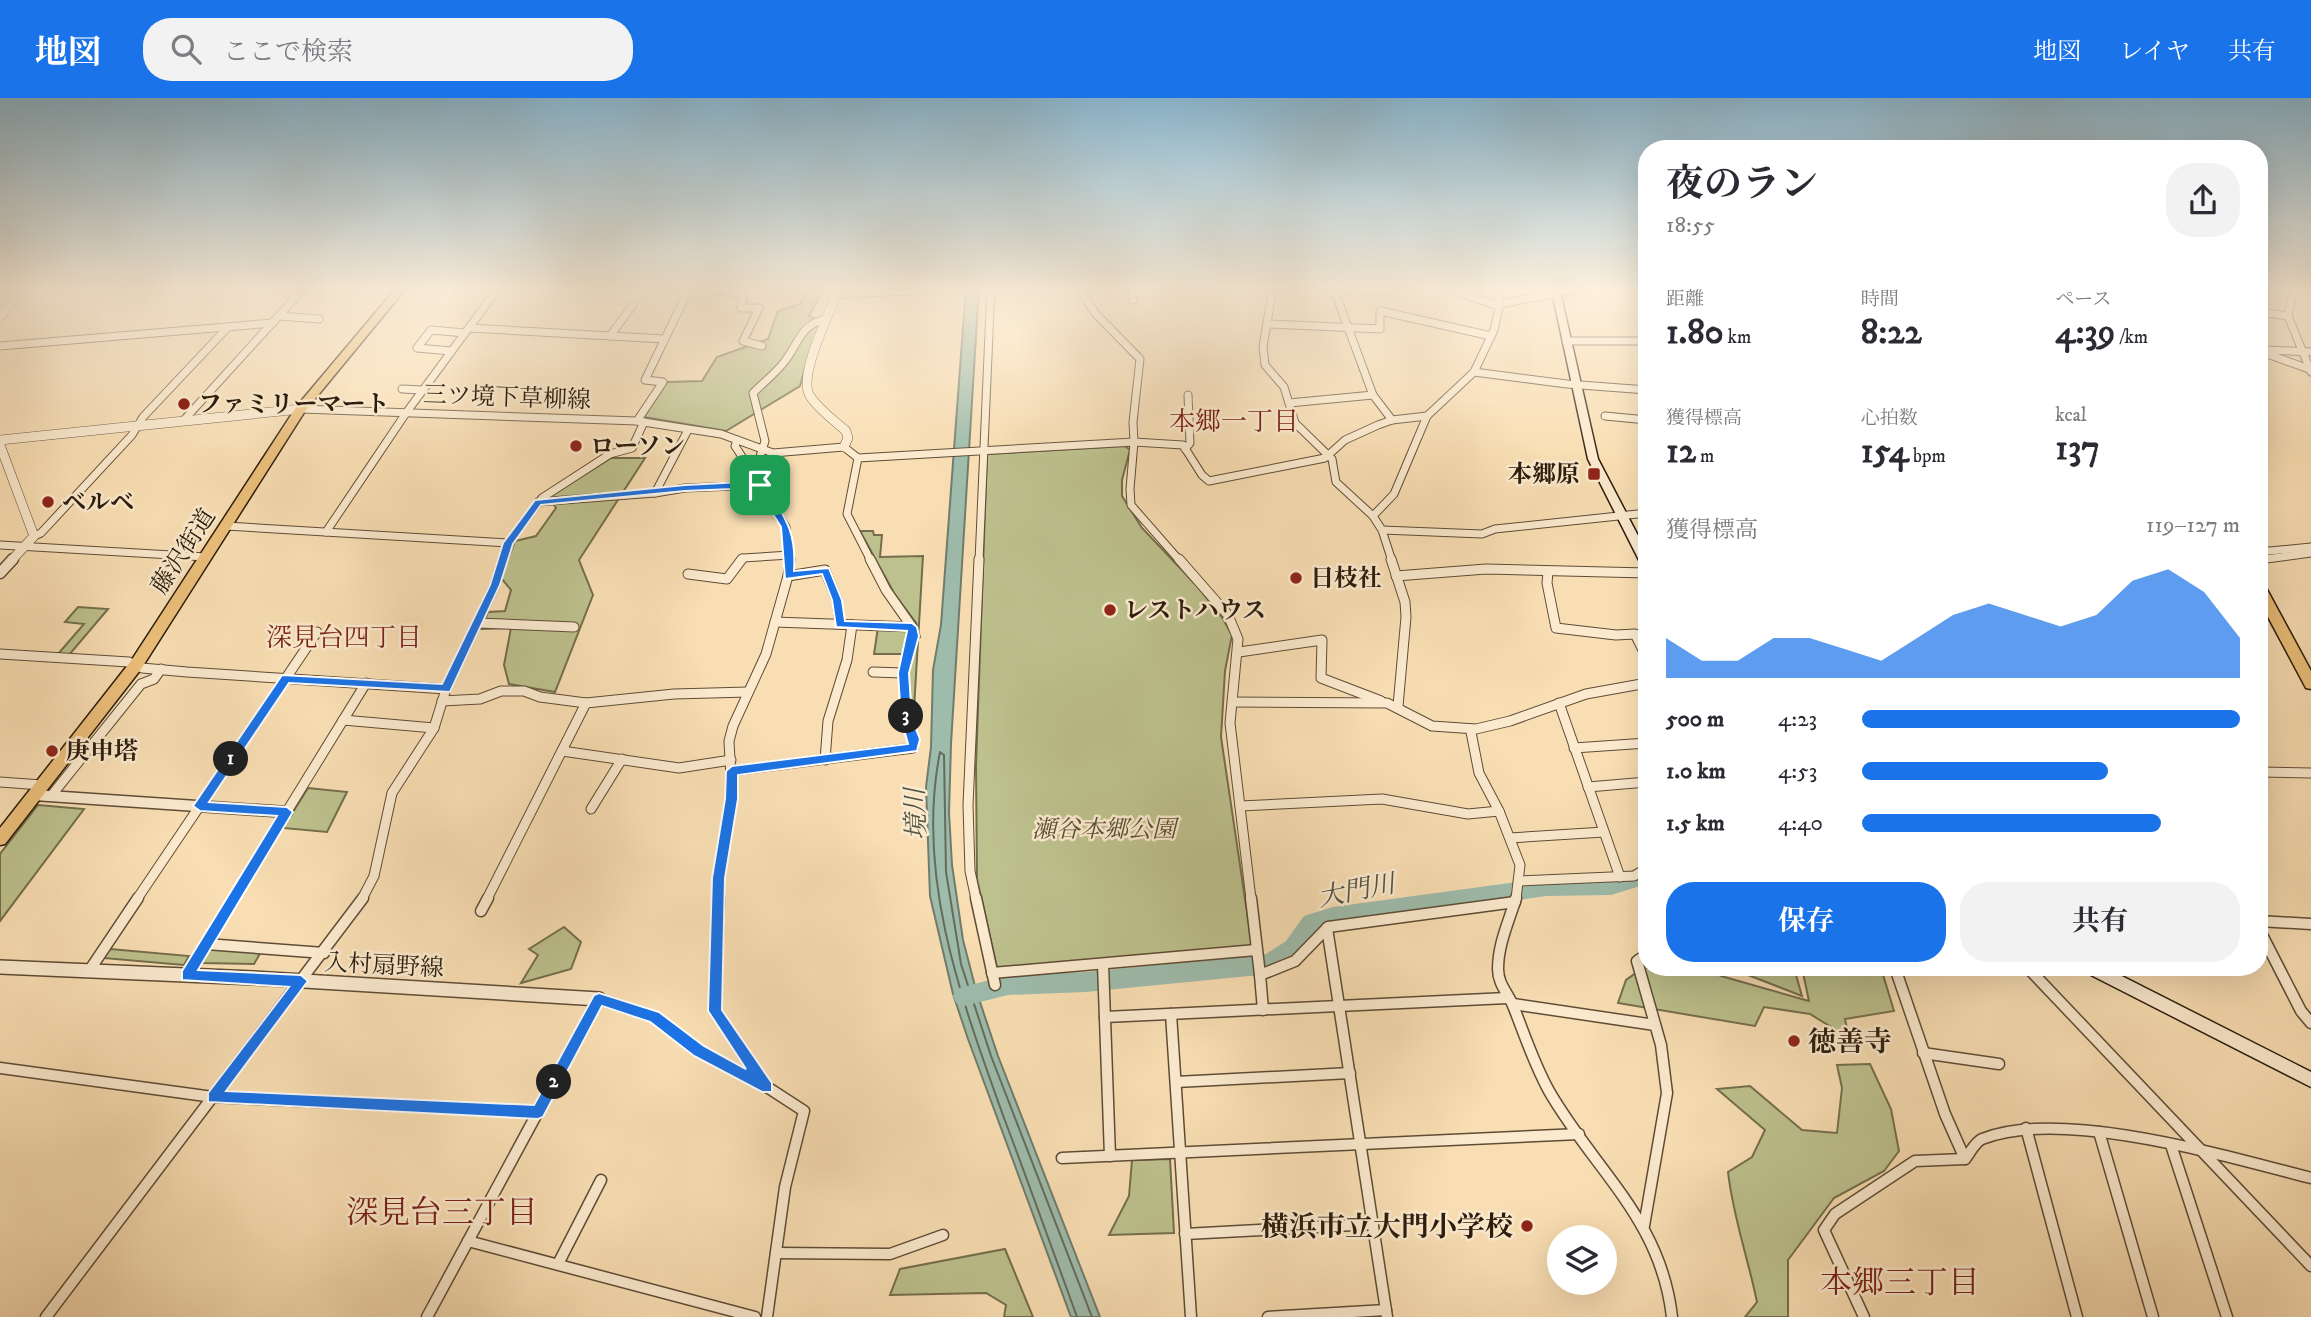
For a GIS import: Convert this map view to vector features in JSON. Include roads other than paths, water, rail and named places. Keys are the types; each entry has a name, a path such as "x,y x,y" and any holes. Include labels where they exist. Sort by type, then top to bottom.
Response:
{"main road":[{"name":"藤沢街道","path":"0,839 136,665 301,409 355,344"},
{"path":"1567,344 1593,459 1638,548"},
{"path":"2268,602 2306,665 2311,684"},
{"path":"2108,976 2311,1080"}],"street":[{"path":"0,346 25,344"},
{"path":"0,573 132,435 137,426 212,344"},
{"path":"183,421 254,344"},
{"path":"421,344 418,348 451,351"},
{"path":"326,532 456,344"},
{"path":"46,1317 359,905 374,876 392,793 434,728 446,689 495,585 508,543 538,502 610,454 632,448 640,421 663,382 645,380 663,344"},
{"path":"754,344 762,346"},
{"path":"754,475 764,451 765,441 753,393 787,359 793,344"},
{"path":"818,344 808,370 808,392 820,408 846,431 848,438 844,447"},
{"path":"988,344 968,805 971,871 995,985"},
{"path":"1125,344 1140,359 1134,442 1136,460 1128,489 1131,505 1228,615 1238,639 1231,739 1263,1010"},
{"path":"1265,344 1262,357 1265,365 1284,387 1295,423 1332,459 1336,482 1373,516 1382,530 1406,609 1398,706"},
{"path":"1355,344 1373,395 1392,420"},
{"path":"1373,516 1394,494 1427,416 1474,372 1487,344"},
{"path":"2298,344 2311,370"},
{"path":"2268,350 2311,352"},
{"path":"2268,353 2311,370"},
{"path":"1474,372 1576,385 1638,389"},
{"path":"402,389 422,390"},
{"path":"1185,449 1190,443 1188,395"},
{"path":"1289,403 1373,395"},
{"name":"三ツ境下草柳線","path":"0,443 301,409 640,421 721,434 764,451"},
{"path":"764,451 780,453 844,447 858,458 942,451 1134,442 1182,445 1209,481 1325,458 1345,440 1392,420 1427,416"},
{"path":"1605,416 1638,419"},
{"path":"655,493 688,429"},
{"path":"737,440 735,446 786,527 790,555 788,576 766,654 729,741 732,799 719,878 715,1011 767,1087"},
{"path":"0,443 34,536"},
{"path":"562,751 678,768 825,760 913,748 914,739 906,719 904,673 913,636 912,627 886,590 847,514 858,458"},
{"path":"538,502 655,493 685,488 760,485"},
{"path":"1382,530 1482,534 1495,529 1638,514"},
{"path":"226,526 508,543"},
{"path":"0,545 206,557"},
{"path":"2268,551 2311,547"},
{"path":"2268,559 2311,553"},
{"path":"688,574 727,579 743,558 790,555"},
{"path":"1396,576 1486,569 1638,573"},
{"path":"788,576 825,570 837,600 840,624"},
{"path":"1548,572 1546,583 1556,628 1616,635 1635,634 1638,640"},
{"path":"775,622 912,627"},
{"path":"478,623 574,627"},
{"path":"825,760 828,721 847,660 852,625"},
{"path":"89,971 317,632"},
{"path":"1239,652 1322,640 1321,678 1398,706 1422,723 1437,728 1471,732 1490,728 1581,695 1638,688"},
{"path":"0,654 129,662 161,669 446,689"},
{"path":"51,796 141,684 154,679 161,669"},
{"path":"873,672 904,673"},
{"path":"187,975 366,683"},
{"path":"442,701 480,699 501,691 524,691 540,697 586,703 674,694 748,692"},
{"path":"1233,702 1387,703"},
{"path":"481,911 586,703"},
{"path":"1559,703 1620,877"},
{"path":"343,720 434,728"},
{"path":"1471,732 1479,773 1499,811 1520,865 1517,892 1499,950 1498,971 1537,1068 1579,1134 1644,1226 1664,1268 1672,1317"},
{"path":"1574,748 1638,744"},
{"path":"591,809 622,759"},
{"path":"2268,772 2311,773"},
{"path":"0,782 38,790 51,796 287,812"},
{"path":"1588,787 1638,783"},
{"path":"1240,806 1382,799 1468,814 1499,811"},
{"path":"1510,838 1604,832"},
{"path":"992,973 1103,974 1295,961 1327,928 1517,892 1572,877 1620,877 1638,874"},
{"path":"2268,922 2311,924"},
{"path":"1268,1317 1387,1314 1327,928"},
{"path":"206,944 324,953"},
{"path":"2268,947 2301,1011 2311,1023"},
{"name":"入村扇野線","path":"0,967 599,999"},
{"path":"1103,974 1110,1156"},
{"path":"1641,976 1661,1045 1667,1093 1644,1226"},
{"path":"1898,976 1945,1114 1965,1159"},
{"path":"2036,976 2311,1266"},
{"path":"427,1317 599,999 654,1017 699,1051 767,1087 804,1111 785,1187 767,1317"},
{"path":"1105,1017 1510,1001 1655,1025"},
{"path":"1171,1014 1191,1317"},
{"path":"1923,1053 1999,1064"},
{"path":"0,1068 213,1097 538,1112"},
{"path":"1176,1082 1350,1073"},
{"path":"1965,1159 1979,1140 2026,1128 2099,1132 2200,1150 2311,1178"},
{"path":"2026,1128 2077,1317"},
{"path":"2099,1132 2153,1317"},
{"path":"1062,1158 1579,1134"},
{"path":"2171,1144 2227,1317"},
{"path":"1864,1317 1824,1230 1835,1214 1914,1161 1965,1159"},
{"path":"558,1264 601,1180"},
{"path":"1185,1234 1373,1224"},
{"path":"776,1253 890,1254 943,1235"},
{"path":"468,1241 755,1317"}],"water":[{"path":"962,344 976,344 951,744 949,813 952,865 963,940 976,990 998,1056 1100,1317 1071,1317 968,1039 953,994 930,896 926,787 931,747 933,670 941,625"}],"waterway":[{"name":"大門川","path":"964,996 1008,985 1086,982 1270,964 1294,948 1312,923 1333,917 1546,887 1611,886 1638,878"}],"place":[{"name":"ファミリーマート","path":"184,404"},
{"name":"ローソン","path":"576,446"},
{"name":"本郷原","path":"1594,474"},
{"name":"ベルベ","path":"48,502"},
{"name":"日枝社","path":"1296,578"},
{"name":"レストハウス","path":"1110,610"},
{"name":"庚申塔","path":"52,751"},
{"name":"徳善寺","path":"1794,1041"},
{"name":"横浜市立大門小学校","path":"1527,1226"}],"district":[{"name":"本郷一丁目","path":"1234,421"},
{"name":"深見台四丁目","path":"344,637"},
{"name":"深見台三丁目","path":"442,1212"},
{"name":"本郷三丁目","path":"1900,1282"}],"water label":[{"name":"境川","path":"915,814"}],"park label":[{"name":"瀬谷本郷公園","path":"1104,829"}]}
